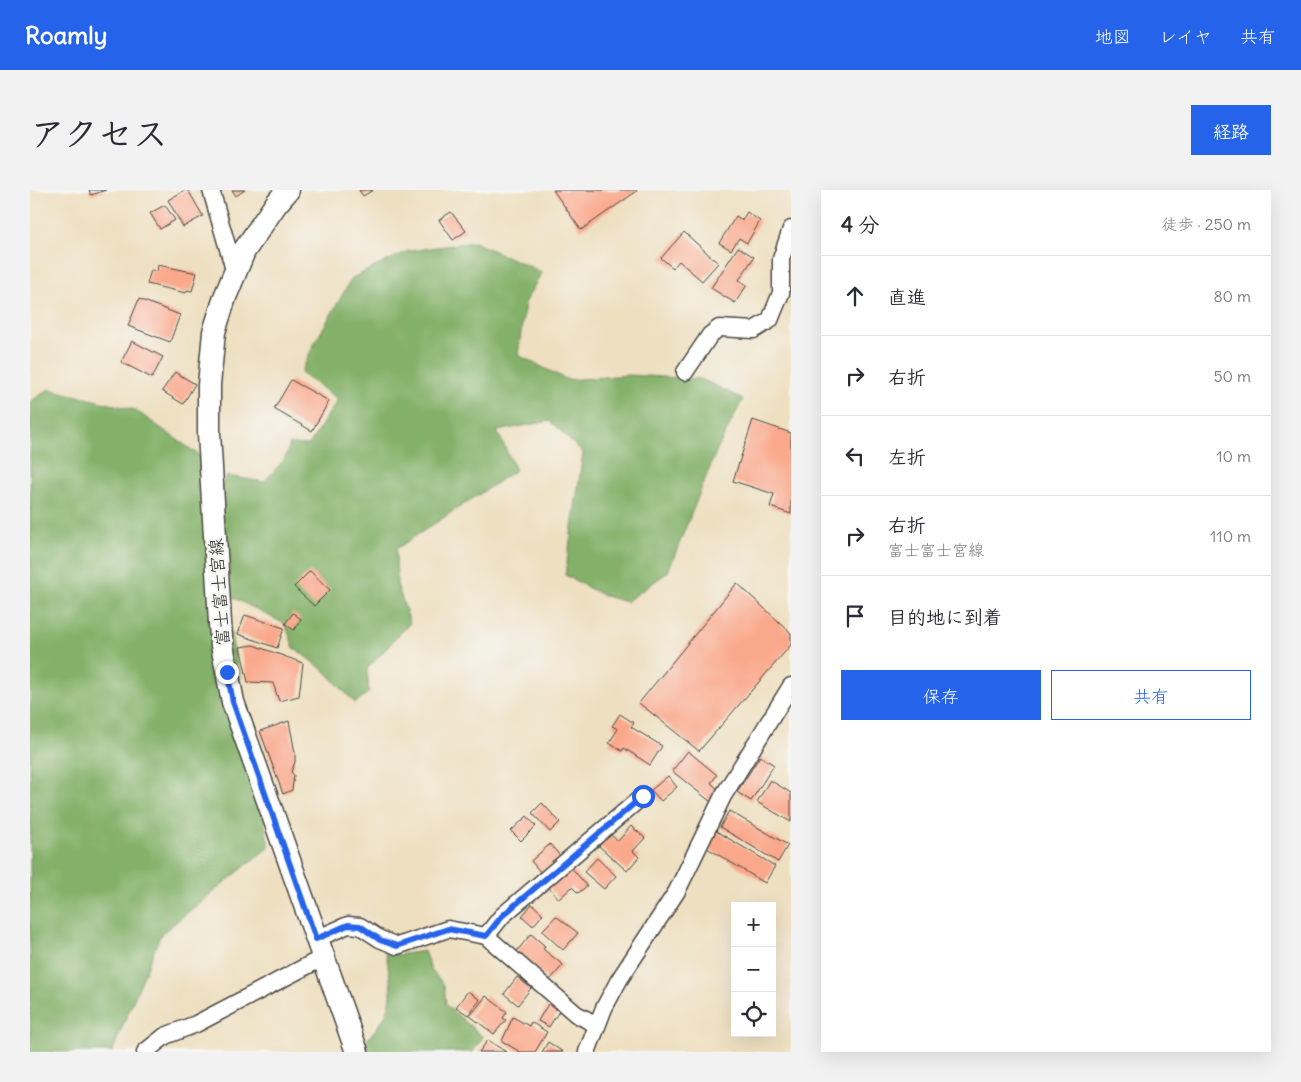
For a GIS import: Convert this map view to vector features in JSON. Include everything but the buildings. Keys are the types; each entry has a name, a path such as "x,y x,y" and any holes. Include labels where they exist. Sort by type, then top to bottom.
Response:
{"main road":[{"name":"富士富士宮線","path":"288,190 276,204 244,251 214,332 209,384 221,640 233,702 357,1052"}],"street":[{"path":"210,190 235,273"},
{"path":"685,372 710,335 719,328 754,330 770,320 781,293 781,259 791,229"},
{"path":"587,1052 597,1025 620,980 678,891 724,796 791,686"},
{"path":"486,936 502,916 643,796"},
{"path":"145,1052 165,1036 196,1024 320,948 348,925 360,926 380,940 397,946 448,929 486,936 576,1014 597,1025"}],"green space":[{"path":"474,242 542,272 525,302 518,355 568,380 628,375 701,379 743,399 716,452 668,572 626,602 602,595 565,575 583,453 550,421 497,431 516,470 396,549 397,584 410,623 367,669 369,692 355,703 325,671 294,648 285,624 230,596 213,499 227,476 264,482 284,460 290,444 309,445 338,399 301,373 313,346 352,278 408,251"},
{"path":"49,389 135,410 199,455 269,847 161,934 112,1052 30,1052 30,402"},
{"path":"385,948 397,955 424,951 431,970 444,985 446,1005 483,1037 473,1052 365,1052 363,1044 383,1019 390,1000 390,978"}],"route":[{"path":"227,672 233,702 316,939 348,925 360,926 380,940 397,946 448,929 486,936 502,916 643,796"}]}
